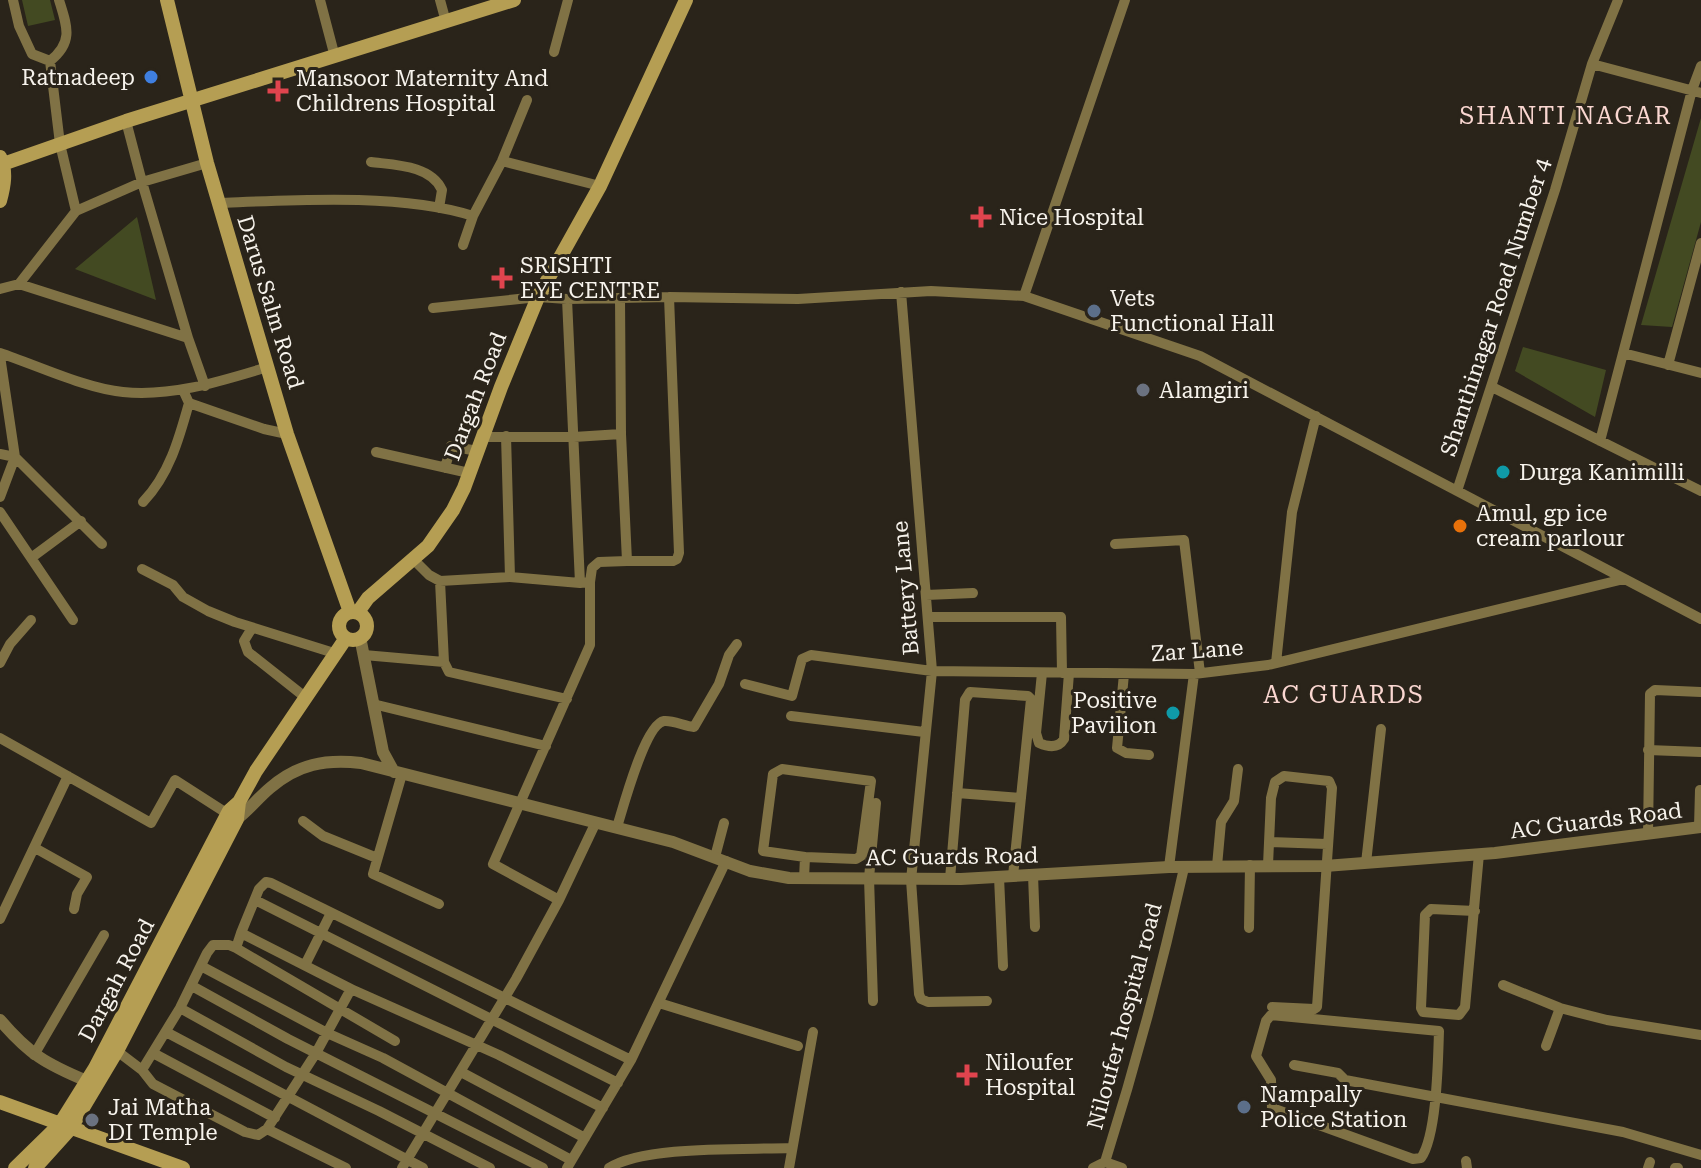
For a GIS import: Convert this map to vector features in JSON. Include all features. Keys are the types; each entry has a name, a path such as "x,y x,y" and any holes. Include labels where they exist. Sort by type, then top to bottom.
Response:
{"main road":[{"name":"Darus Salm Road","path":"167,0 218,203 287,434 354,612"},
{"path":"0,201 5,186 2,160 514,0"},
{"name":"Dargah Road","path":"354,612 414,560 442,527 464,488 538,297 600,186 686,0"},
{"path":"354,612 364,618 367,626 353,638 340,632 339,623 343,615 354,612"},
{"name":"Dargah Road","path":"35,1168 117,1051 256,771 334,653 353,638"},
{"name":"Dargah Road","path":"15,1168 66,1126 87,1081 232,816"},
{"path":"0,1102 183,1168"}],"street":[{"path":"13,0 19,26 32,54 50,61"},
{"path":"50,61 62,51 67,36 59,0"},
{"path":"320,0 335,57"},
{"path":"440,0 446,22"},
{"path":"554,52 568,0"},
{"path":"1024,296 1125,0"},
{"name":"Shanthinagar Road Number 4","path":"1457,491 1592,64 1618,0"},
{"path":"50,61 60,144 76,211"},
{"path":"1592,64 1697,92"},
{"path":"1600,441 1697,92 1701,66"},
{"path":"463,245 473,216 502,161 527,100"},
{"path":"126,121 188,338 205,386"},
{"path":"502,161 600,186"},
{"path":"371,162 422,171 433,176 442,190 439,208"},
{"path":"19,284 76,211 142,182 207,163"},
{"path":"218,203 380,201 439,208 473,216"},
{"path":"1668,365 1701,243"},
{"path":"0,289 19,284 188,338"},
{"path":"433,308 538,297 798,299 931,291 1024,296 1200,356 1701,619"},
{"name":"Battery Lane","path":"901,292 932,671 911,880 921,999 928,1002 987,1001"},
{"path":"585,583 592,568 599,562 673,561 679,553 669,297"},
{"path":"620,298 621,434 627,561"},
{"path":"559,900 493,864 590,645 567,299"},
{"path":"1623,353 1701,373"},
{"path":"0,497 15,457 0,356 123,392 183,390 268,367"},
{"path":"1492,387 1701,491"},
{"path":"143,502 165,474 179,439 189,403 183,390"},
{"path":"189,403 287,434"},
{"path":"1276,663 1292,512 1316,416"},
{"path":"482,437 621,434"},
{"path":"506,436 510,577"},
{"path":"445,468 451,446 477,451"},
{"path":"376,452 469,473"},
{"path":"0,454 15,457 102,544"},
{"path":"0,512 73,620"},
{"path":"31,558 81,521"},
{"path":"1115,544 1184,540 1197,674 1169,867"},
{"path":"414,560 440,581 510,577 585,583"},
{"path":"142,569 173,585 183,597 208,611 334,653"},
{"name":"Zar Lane","path":"745,684 792,696 802,659 811,655 932,671 1197,674 1276,663 1624,579"},
{"path":"440,581 444,662 449,672 567,699"},
{"path":"926,595 973,593"},
{"path":"928,617 1061,617 1065,673 1064,739 1055,746 1039,743 1036,733 1042,673"},
{"path":"0,663 10,644 31,620"},
{"path":"252,628 244,641 248,652 305,697"},
{"path":"353,638 364,655 383,752 398,773 373,874 439,904"},
{"path":"617,827 646,741 655,725 662,721 694,727 719,684 729,655 737,644"},
{"path":"364,655 444,662"},
{"path":"1124,674 1117,748 1126,753 1149,755"},
{"path":"1648,834 1650,694 1655,690 1701,692"},
{"path":"950,879 966,695 970,692 1028,696 1032,704 1013,876"},
{"path":"373,704 546,746"},
{"path":"791,716 924,732"},
{"path":"1366,863 1381,729"},
{"path":"0,738 151,823 175,780 232,816"},
{"path":"1648,750 1701,752"},
{"name":"AC Guards Road","path":"232,816 305,766 335,760 361,763 617,827 673,842 750,871 804,879 911,880 1169,867 1325,866 1479,854 1700,827"},
{"path":"1217,866 1221,822 1234,801 1238,769"},
{"path":"777,770 871,781 861,856 856,859 805,857 763,851 773,774 777,770"},
{"path":"0,919 68,776"},
{"path":"1268,865 1271,798 1275,782 1284,776 1329,781 1332,788 1317,1007 1272,1007"},
{"path":"873,1001 869,878 877,789"},
{"path":"1700,790 1700,827"},
{"path":"957,793 1021,798"},
{"path":"303,821 323,836 377,858"},
{"path":"404,1164 493,1019 559,900 596,822"},
{"path":"201,966 327,1033 383,1058 569,1164 631,1060 659,1003 720,859 724,823"},
{"path":"1269,842 1327,844"},
{"path":"35,848 87,877 77,894 74,909"},
{"path":"1475,911 1431,909 1425,915 1423,1012 1459,1015 1463,1011 1475,911 1479,854"},
{"path":"804,879 805,857"},
{"path":"1249,928 1250,865"},
{"name":"Niloufer hospital road","path":"1093,1168 1105,1162 1158,981 1184,868"},
{"path":"1033,875 1035,927"},
{"path":"999,877 1003,966"},
{"path":"236,948 259,889 266,882 305,898 631,1060"},
{"path":"255,900 618,1083"},
{"path":"305,965 331,913"},
{"path":"241,933 351,989 478,1044 603,1108"},
{"path":"34,1055 104,935"},
{"path":"142,1070 180,1008 213,945 236,948 395,1041"},
{"path":"1503,985 1560,1008 1701,1035"},
{"path":"192,986 435,1115 543,1168"},
{"path":"117,1051 142,1070 153,1084 245,1132 258,1135 275,1118 351,989"},
{"path":"659,1003 798,1046"},
{"path":"180,1008 301,1075 490,1168"},
{"path":"1546,1046 1560,1008"},
{"path":"1274,1015 1436,1030 1439,1033 1435,1097 1427,1147 1421,1158 1413,1159 1275,1110 1270,1103 1271,1080 1256,1056 1266,1021 1274,1015"},
{"path":"0,1020 34,1055 87,1081"},
{"path":"166,1032 404,1164 423,1168"},
{"path":"789,1168 813,1032"},
{"path":"153,1053 275,1118"},
{"path":"1294,1065 1338,1073 1345,1080 1623,1132 1701,1155"},
{"path":"461,1072 585,1138"},
{"path":"267,1129 346,1168"},
{"path":"609,1168 621,1160 671,1152 791,1148"},
{"path":"1105,1162 1122,1168"}],"green space":[{"path":"22,0 50,0 55,20 28,26"},
{"path":"1701,118 1701,222 1672,327 1641,325"},
{"path":"137,217 156,300 75,269"},
{"path":"1523,347 1606,370 1595,417 1515,371"}],"place":[{"name":"Ratnadeep","path":"151,77"},
{"name":"Mansoor Maternity And Childrens Hospital","path":"278,91"},
{"name":"Nice Hospital","path":"981,217"},
{"name":"SRISHTI EYE CENTRE","path":"502,278"},
{"name":"Vets Functional Hall","path":"1094,311"},
{"name":"Alamgiri","path":"1143,390"},
{"name":"Durga Kanimilli","path":"1503,472"},
{"name":"Amul, gp ice cream parlour","path":"1460,526"},
{"name":"Positive Pavilion","path":"1173,713"},
{"name":"Niloufer Hospital","path":"967,1075"},
{"name":"Nampally Police Station","path":"1244,1107"},
{"name":"Jai Matha DI Temple","path":"92,1120"}],"district":[{"name":"SHANTI NAGAR","path":"1566,116"},
{"name":"AC GUARDS","path":"1344,695"}]}
